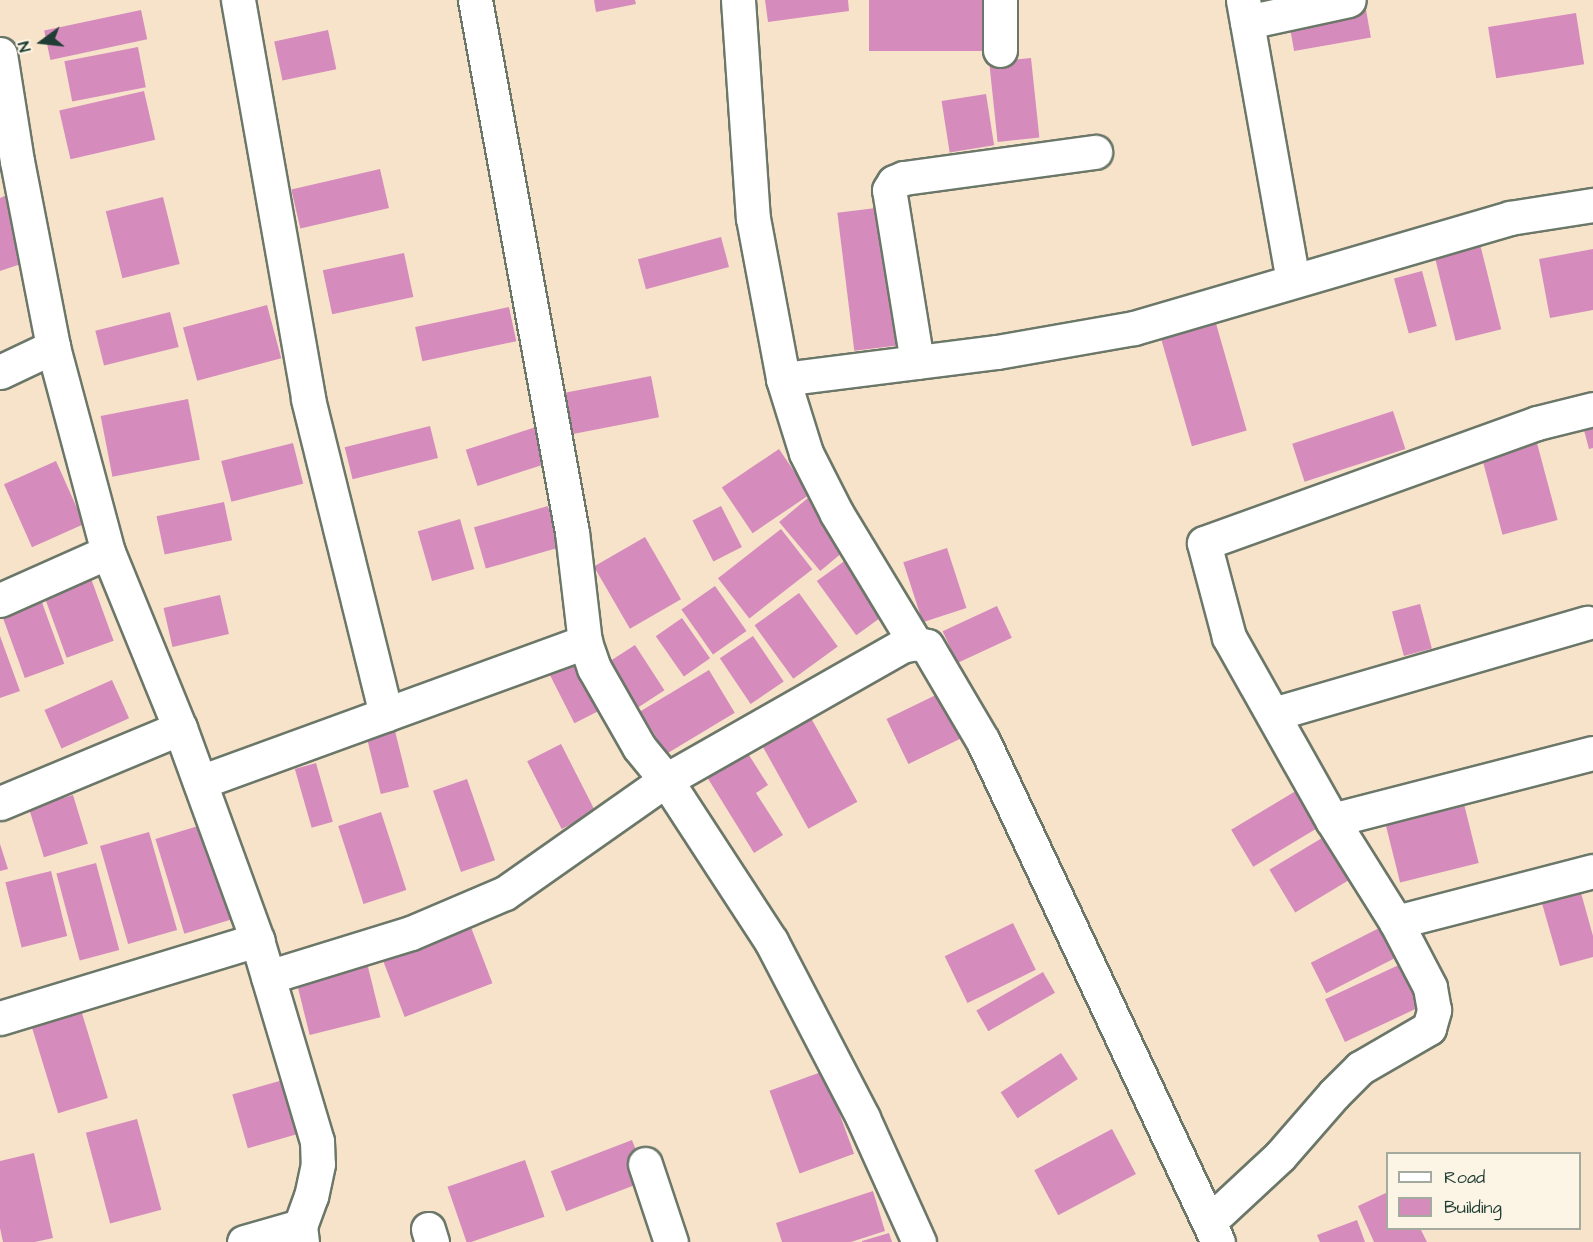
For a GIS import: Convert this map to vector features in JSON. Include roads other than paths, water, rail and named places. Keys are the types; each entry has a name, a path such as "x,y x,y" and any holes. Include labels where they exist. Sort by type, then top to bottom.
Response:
{"street":[{"path":"238,0 308,399 386,714"},
{"path":"475,0 572,532 585,642 594,668 639,747 666,780 771,941 863,1118 919,1242"},
{"path":"738,0 753,218 783,379 806,453 837,514 915,643"},
{"path":"1000,0 1000,50"},
{"path":"1293,281 1245,11 1349,0"},
{"path":"0,54 8,164 53,347 108,552 180,728 257,940 317,1141 318,1164 301,1234 244,1242"},
{"path":"917,362 889,190 894,182 904,178 1095,152"},
{"path":"783,379 917,362 1134,328 1510,218 1593,205"},
{"path":"0,372 53,347"},
{"path":"268,977 411,933 505,893 666,780 902,646 915,643 927,646 983,741 1214,1232 1334,1094 1360,1068 1429,1028 1434,1010 1430,987 1396,922 1332,820 1229,637 1204,543 1538,423 1593,409"},
{"path":"0,600 108,552"},
{"path":"1273,714 1587,623"},
{"path":"200,782 585,642"},
{"path":"0,803 180,728"},
{"path":"1332,820 1593,753"},
{"path":"1396,922 1593,871"},
{"path":"0,1018 257,940"},
{"path":"645,1164 670,1242"}]}
